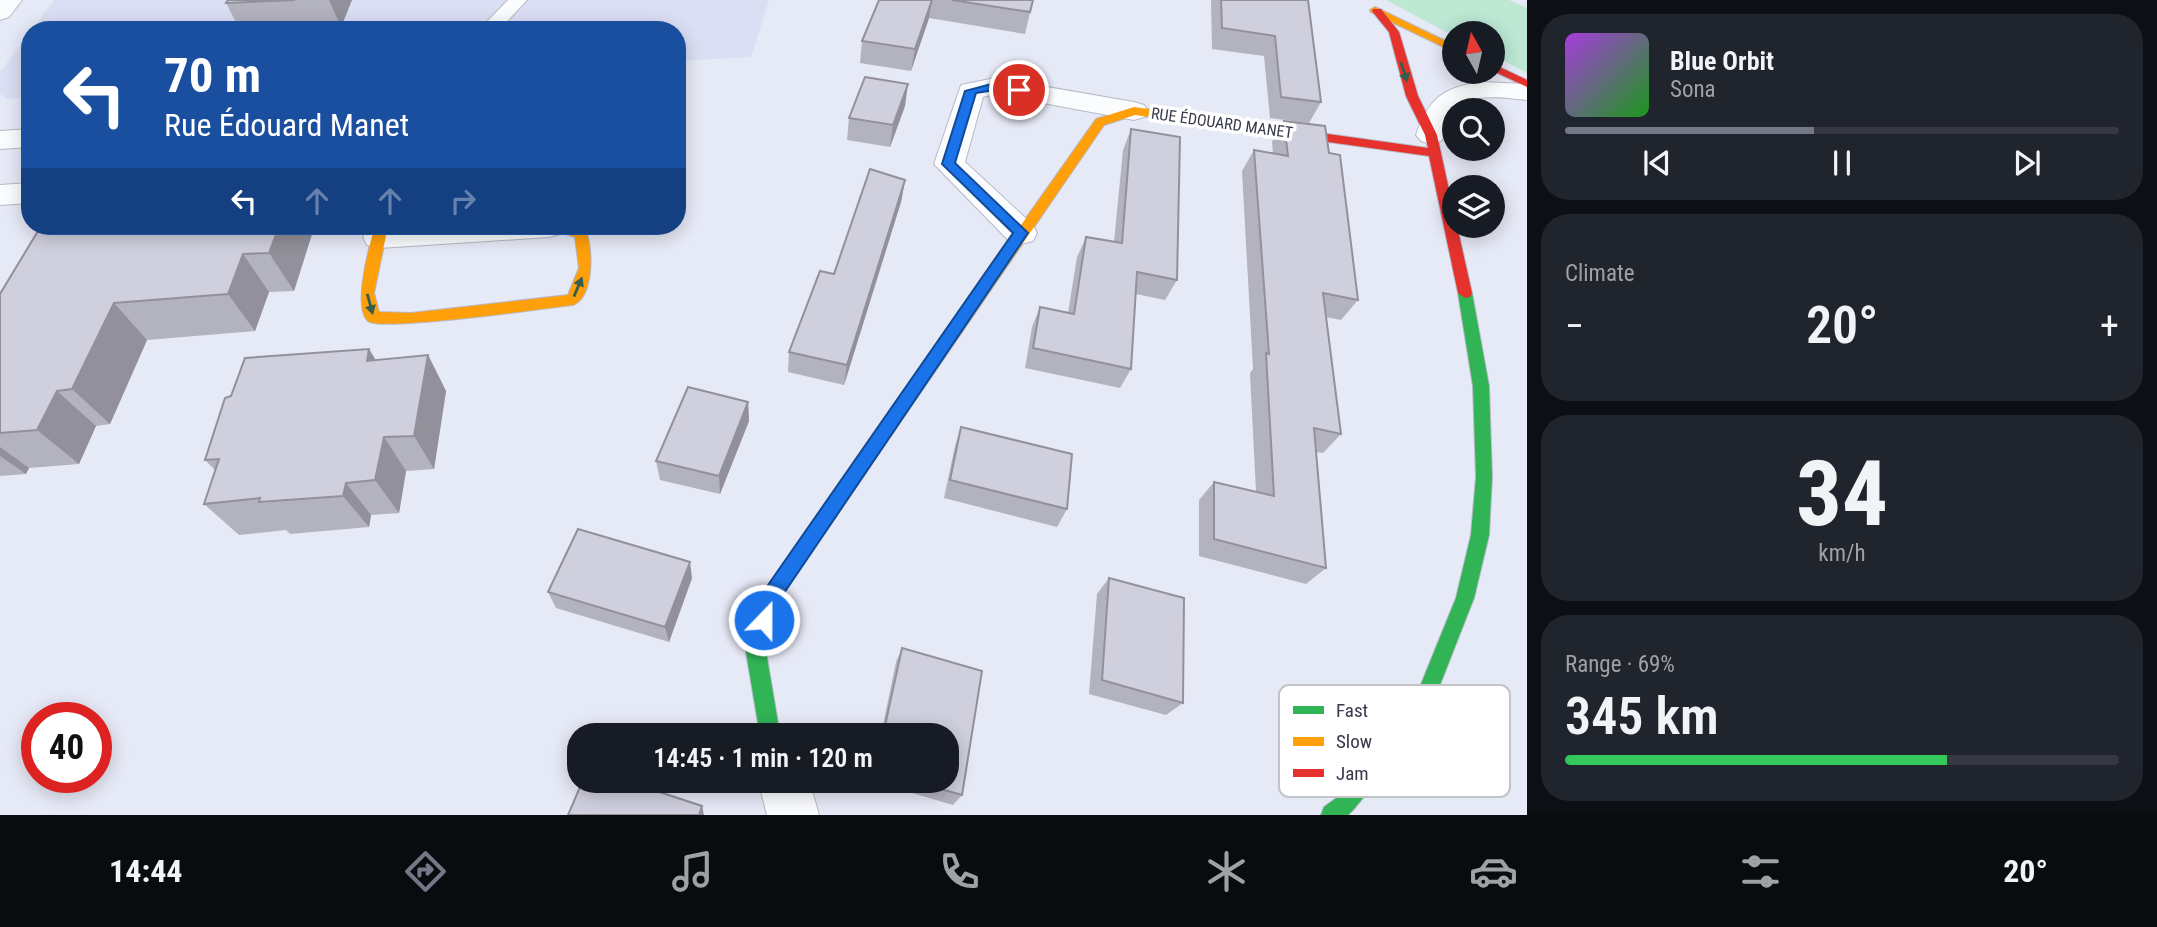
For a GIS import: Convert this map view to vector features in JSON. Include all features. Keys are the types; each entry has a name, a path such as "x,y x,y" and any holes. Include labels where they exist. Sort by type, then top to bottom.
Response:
{"street":[{"path":"0,12 10,0"},
{"path":"1363,0 1388,22 1394,32 1412,96 1433,144 1460,264 1481,386 1484,477 1480,536 1465,598 1430,685"},
{"path":"1377,11 1442,43"},
{"path":"1505,73 1527,84"},
{"name":"RUE ÉDOUARD MANET","path":"1021,233 948,164 971,91 995,86 1134,111 1433,144"},
{"path":"1433,144 1440,110 1451,99 1483,91 1527,92"},
{"name":"RUE ÉDOUARD MANET","path":"769,723 755,646 772,594 1100,122 1134,111"},
{"path":"0,140 21,139"},
{"path":"0,195 21,194"},
{"path":"379,235 367,293 373,317 411,318 573,300 586,268 581,235"},
{"path":"787,793 793,815"},
{"path":"1332,815 1351,797"}],"lane":[{"path":"497,21 518,0"}],"shaded area":[{"path":"54,0 769,0 751,57 686,61 686,21 39,21"},
{"path":"21,45 21,98 6,99 0,93 0,72"}],"green space":[{"path":"1386,0 1509,0 1527,8 1527,73 1505,61 1505,21 1442,21 1442,30"}],"building":[{"path":"228,0 295,0 226,3"},
{"path":"879,0 932,0 915,49 862,41"},
{"path":"952,0 1033,0 1030,12"},
{"path":"1221,0 1308,0 1321,102 1281,97 1275,36 1222,28"},
{"path":"865,77 908,84 893,125 849,118"},
{"path":"1284,121 1325,126 1329,153 1340,155 1358,300 1323,293 1341,434 1314,428 1326,568 1214,539 1214,482 1274,496 1266,353 1269,354 1254,150 1288,156"},
{"path":"1131,129 1180,137 1177,280 1137,272 1131,369 1033,348 1040,307 1074,314 1086,237 1122,243"},
{"path":"870,169 905,180 847,365 789,352 820,271 834,274"},
{"path":"36,235 276,235 269,253 243,254 228,294 114,303 72,389 57,391 37,430 0,433 0,294"},
{"path":"369,349 367,361 428,355 414,436 384,437 375,480 346,483 343,496 259,502 260,498 204,504 219,459 205,460 225,398 231,396 245,358"},
{"path":"688,387 748,402 719,476 656,461"},
{"path":"961,427 1072,454 1067,509 950,480"},
{"path":"578,529 690,562 665,627 548,592"},
{"path":"1109,578 1184,598 1183,703 1102,680"},
{"path":"902,648 982,671 962,795 955,793 959,793 959,723 886,723"},
{"path":"577,793 662,793 702,806 699,815 568,815"}],"traffic: fast":[{"path":"1430,685 1465,598 1480,535 1484,477 1481,386 1465,293"},
{"path":"768,723 755,646 772,594 910,395"},
{"path":"1332,815 1351,797"}],"traffic: slow":[{"path":"1375,10 1442,43"},
{"path":"910,395 1100,122 1134,111 1292,133"},
{"path":"379,235 367,293 373,317 411,318 573,300 586,268 581,235"}],"traffic: jam":[{"path":"1377,11 1394,32 1412,96 1431,135 1465,293"},
{"path":"1505,73 1527,84"},
{"path":"1292,133 1435,153"}],"route":[{"path":"764,620 772,594 1021,233 948,164 971,91 995,86 1019,90"}]}
